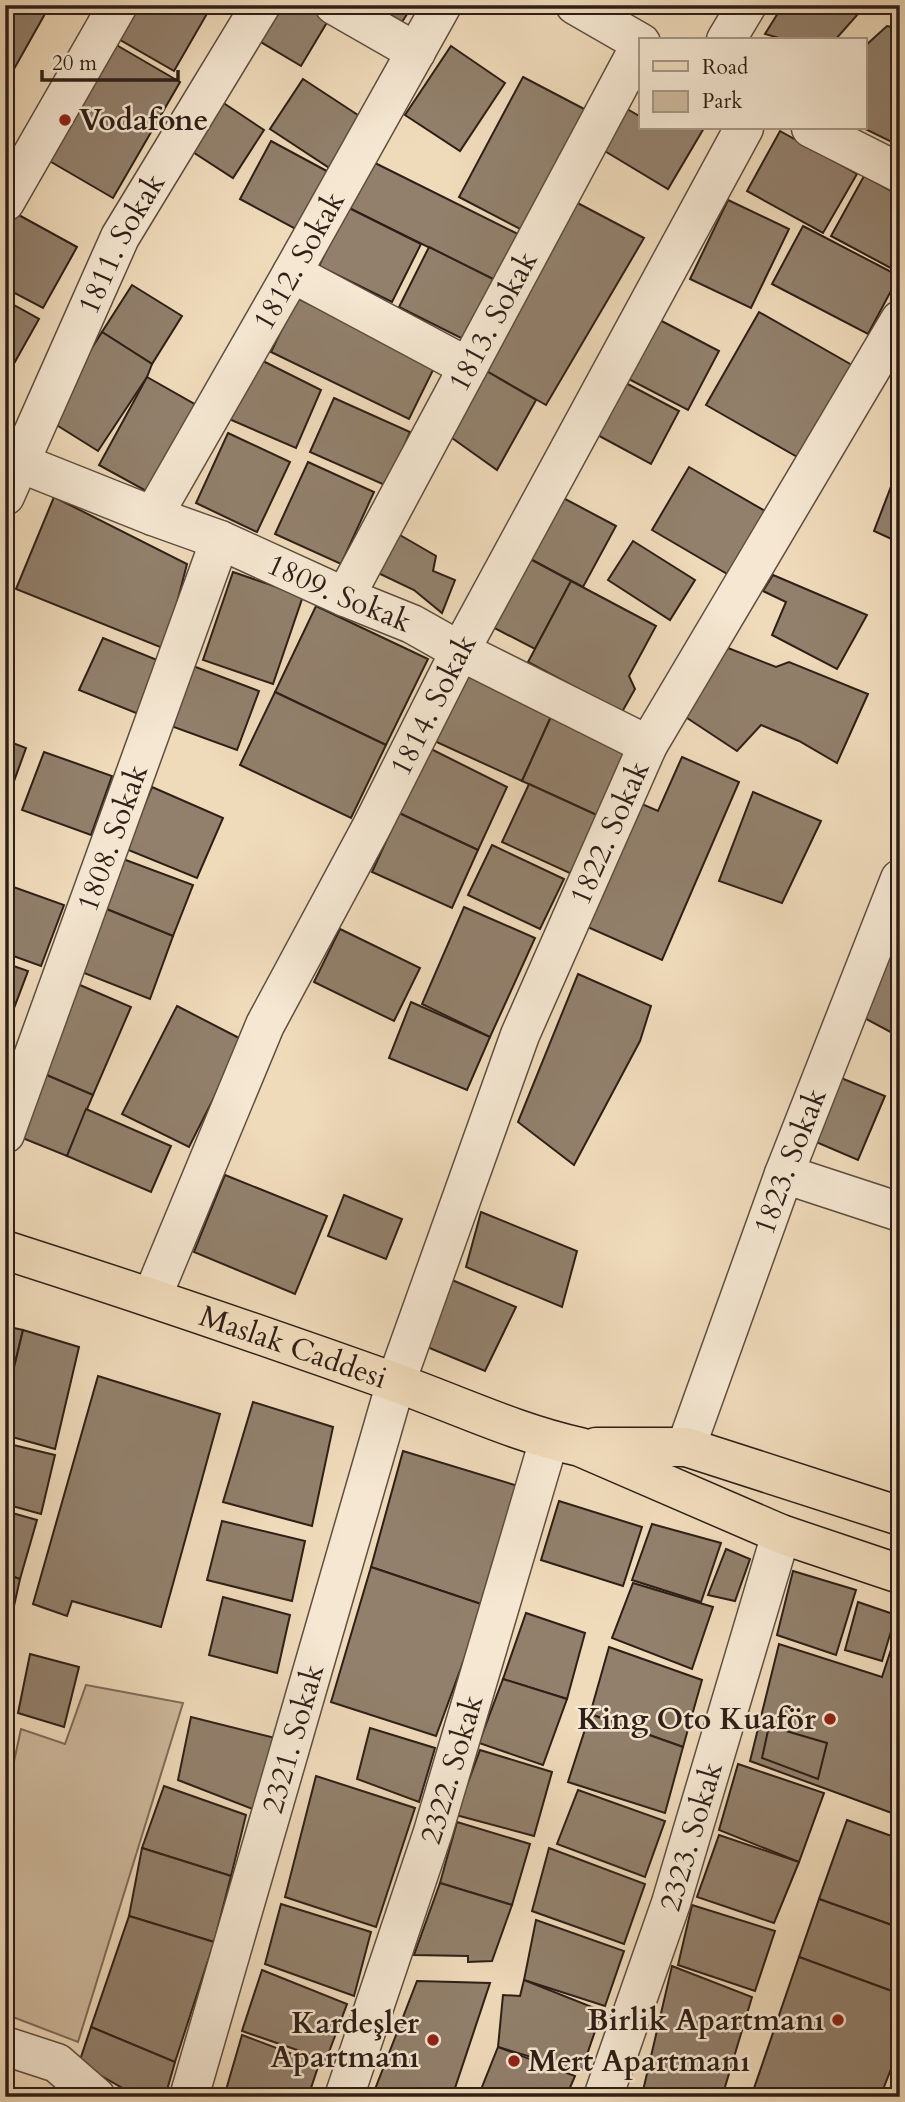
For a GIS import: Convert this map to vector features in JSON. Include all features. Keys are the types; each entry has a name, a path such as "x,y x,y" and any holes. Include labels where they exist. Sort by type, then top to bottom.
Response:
{"main road":[{"name":"Maslak Caddesi","path":"5,1250 152,1297 396,1382 564,1444 781,1534 900,1574"},
{"name":"Maslak Caddesi","path":"564,1444 687,1447 900,1516"}],"street":[{"path":"5,202 118,5"},
{"name":"1811. Sokak","path":"13,479 120,237 261,5"},
{"path":"334,5 416,52"},
{"name":"1812. Sokak","path":"153,516 442,5"},
{"path":"575,5 639,42"},
{"path":"727,38 747,5"},
{"name":"1813. Sokak","path":"345,597 639,47"},
{"name":"1814. Sokak","path":"152,1297 265,1025 372,826 460,651 743,130"},
{"path":"815,130 900,173"},
{"path":"292,273 468,367"},
{"name":"1822. Sokak","path":"396,1382 520,1035 648,746 900,320"},
{"name":"1809. Sokak","path":"13,479 153,516 219,540 412,624 648,746"},
{"name":"1808. Sokak","path":"5,1134 219,540"},
{"name":"1823. Sokak","path":"687,1447 784,1174 889,933 900,879"},
{"path":"784,1174 900,1212"},
{"name":"2321. Sokak","path":"189,2097 396,1382"},
{"name":"2322. Sokak","path":"344,2097 564,1444"},
{"name":"2323. Sokak","path":"603,2097 671,1903 781,1534"},
{"path":"5,2046 57,2063 96,2097"}],"green space":[{"path":"86,1685 183,1703 78,2042 5,2014 5,1803 21,1729 65,1744"}],"building":[{"path":"5,5 50,5 5,85"},
{"path":"126,5 212,5 174,71 110,34"},
{"path":"268,5 318,5 332,14 301,66 249,35"},
{"path":"375,5 413,5 402,22"},
{"path":"783,5 866,5 837,38 779,38 765,34"},
{"path":"887,26 900,29 900,146 866,129 866,45"},
{"path":"113,43 180,82 113,198 46,159"},
{"path":"451,46 505,83 460,151 405,115"},
{"path":"523,77 588,111 524,231 459,197"},
{"path":"303,79 367,121 334,171 270,129"},
{"path":"213,96 264,130 233,178 182,145"},
{"path":"622,106 639,116 639,130 703,130 668,189 598,147"},
{"path":"780,131 857,174 823,233 747,191"},
{"path":"271,141 336,176 305,234 240,199"},
{"path":"371,161 518,234 495,280 347,207"},
{"path":"864,176 900,196 900,273 831,236"},
{"path":"570,199 644,238 546,405 483,369"},
{"path":"728,200 789,229 751,308 690,279"},
{"path":"347,207 421,244 392,302 319,266"},
{"path":"6,208 77,247 43,308 5,288"},
{"path":"803,226 899,276 868,334 772,284"},
{"path":"429,247 495,280 465,340 399,307"},
{"path":"132,285 182,316 152,364 102,332"},
{"path":"297,298 435,366 409,419 271,352"},
{"path":"5,300 39,319 11,369 5,366"},
{"path":"759,312 852,365 799,458 706,405"},
{"path":"654,317 719,351 688,410 623,376"},
{"path":"102,332 152,364 147,377 98,451 47,419"},
{"path":"257,358 321,390 296,448 229,419"},
{"path":"483,369 536,400 497,470 445,433"},
{"path":"147,377 205,410 157,497 99,465"},
{"path":"620,380 679,411 651,464 592,432"},
{"path":"334,398 410,432 387,486 310,452"},
{"path":"228,433 290,462 257,532 196,503"},
{"path":"308,462 374,492 341,564 275,534"},
{"path":"900,463 900,543 874,531"},
{"path":"689,467 772,515 734,578 652,530"},
{"path":"552,492 616,526 583,587 519,553"},
{"path":"54,497 187,564 165,649 16,589"},
{"path":"393,531 436,556 433,571 455,580 442,613 414,590 374,571"},
{"path":"633,541 695,580 670,620 608,580"},
{"path":"519,553 571,581 535,649 483,622"},
{"path":"233,572 303,596 273,684 203,660"},
{"path":"773,575 867,615 837,669 772,635 786,602 763,591"},
{"path":"571,581 656,626 629,676 635,689 622,712 528,662"},
{"path":"316,606 428,659 386,745 275,692"},
{"path":"103,638 162,662 141,715 79,690"},
{"path":"723,646 776,667 789,662 868,694 837,763 799,741 761,725 737,751 681,714"},
{"path":"193,666 259,691 237,750 171,726"},
{"path":"464,668 554,710 522,781 430,739"},
{"path":"275,692 386,745 351,818 240,765"},
{"path":"554,710 633,747 601,817 522,781"},
{"path":"5,740 26,748 5,806"},
{"path":"423,745 507,787 478,850 399,813"},
{"path":"44,752 112,776 91,835 22,810"},
{"path":"682,757 739,782 662,960 574,921 628,798 658,811"},
{"path":"529,784 601,817 574,875 502,842"},
{"path":"152,787 223,818 197,878 126,849"},
{"path":"753,792 821,821 782,903 719,881"},
{"path":"399,813 478,850 452,908 372,872"},
{"path":"492,845 564,879 540,929 468,895"},
{"path":"123,859 193,885 173,936 104,908"},
{"path":"5,884 64,905 41,966 5,953"},
{"path":"464,907 535,938 490,1037 422,1004"},
{"path":"104,908 173,936 150,999 79,971"},
{"path":"340,929 420,968 394,1021 314,982"},
{"path":"880,952 900,963 900,1037 855,1013"},
{"path":"5,963 28,971 5,1032"},
{"path":"578,974 651,1006 640,1041 574,1165 518,1122"},
{"path":"73,982 131,1007 93,1095 35,1070"},
{"path":"411,1002 490,1037 467,1090 389,1058"},
{"path":"177,1006 243,1040 189,1147 122,1114"},
{"path":"35,1070 93,1095 67,1156 10,1133"},
{"path":"829,1073 885,1096 858,1160 802,1136"},
{"path":"86,1109 171,1146 151,1192 67,1156"},
{"path":"225,1175 327,1216 295,1294 194,1252"},
{"path":"344,1195 402,1219 386,1259 328,1236"},
{"path":"481,1212 577,1251 562,1307 466,1267"},
{"path":"452,1280 516,1307 485,1371 427,1347"},
{"path":"5,1326 23,1330 5,1405"},
{"path":"23,1330 79,1347 55,1449 5,1435 5,1405"},
{"path":"98,1376 220,1414 161,1627 72,1601 67,1616 33,1604"},
{"path":"253,1402 333,1427 312,1526 223,1502"},
{"path":"5,1443 55,1455 41,1514 5,1504"},
{"path":"403,1451 518,1486 484,1605 371,1567"},
{"path":"559,1501 642,1527 623,1586 541,1560"},
{"path":"5,1511 37,1520 20,1579 5,1574"},
{"path":"222,1521 305,1541 292,1601 207,1580"},
{"path":"652,1524 721,1543 701,1602 632,1580"},
{"path":"726,1549 750,1559 735,1601 708,1595"},
{"path":"371,1567 484,1605 436,1736 331,1702"},
{"path":"793,1571 856,1590 836,1655 777,1635"},
{"path":"5,1574 20,1579 8,1633 5,1632"},
{"path":"633,1583 713,1607 692,1669 612,1638"},
{"path":"223,1597 290,1615 277,1673 209,1655"},
{"path":"858,1602 896,1615 882,1661 845,1650"},
{"path":"526,1613 585,1633 567,1699 503,1679"},
{"name":"King Oto Kuaför","path":"900,1622 900,1816 750,1761 779,1644 882,1677"},
{"path":"609,1647 702,1680 683,1747 590,1714"},
{"path":"30,1654 79,1667 64,1727 18,1713"},
{"path":"503,1679 567,1699 543,1765 479,1743"},
{"path":"590,1714 683,1747 665,1813 568,1782"},
{"path":"191,1717 275,1738 255,1810 178,1780"},
{"path":"769,1726 827,1743 818,1779 762,1758"},
{"path":"370,1728 435,1748 419,1802 357,1779"},
{"path":"480,1750 552,1772 534,1836 456,1815"},
{"path":"738,1764 824,1793 799,1862 719,1830"},
{"path":"316,1776 415,1808 376,1927 285,1897"},
{"path":"164,1786 246,1815 231,1876 142,1848"},
{"path":"578,1790 665,1821 645,1877 557,1844"},
{"path":"847,1820 900,1839 900,1928 819,1899"},
{"path":"457,1822 530,1844 512,1905 440,1883"},
{"path":"719,1835 799,1862 774,1923 697,1897"},
{"path":"142,1848 231,1876 214,1942 129,1916"},
{"path":"549,1848 645,1884 624,1944 532,1911"},
{"path":"440,1883 512,1905 492,1961 468,1962 468,1956 414,1955"},
{"path":"819,1899 900,1928 900,1994 799,1957"},
{"path":"281,1904 371,1932 354,1996 265,1964"},
{"path":"692,1905 775,1931 755,1991 678,1965"},
{"path":"129,1916 214,1942 175,2062 91,2027"},
{"path":"536,1920 624,1951 605,2006 524,1980"},
{"name":"Birlik Apartmanı","path":"799,1957 900,1994 900,2046 880,2097 751,2097"},
{"path":"672,1966 752,1997 722,2097 642,2095"},
{"path":"262,1970 347,2004 326,2060 242,2031"},
{"path":"524,1980 602,2011 581,2072 498,2047 503,1995 520,1996"},
{"name":"Kardeşler Apartmanı","path":"417,1981 490,1983 452,2097 372,2097"},
{"path":"91,2027 175,2062 165,2097 138,2097 79,2063"},
{"path":"242,2035 319,2064 308,2097 243,2097 226,2090"},
{"name":"Mert Apartmanı","path":"498,2047 575,2076 566,2097 478,2097"}],"place":[{"name":"Vodafone","path":"65,120"},
{"name":"King Oto Kuaför","path":"830,1719"},
{"name":"Birlik Apartmanı","path":"838,2020"},
{"name":"Kardeşler Apartmanı","path":"433,2040"},
{"name":"Mert Apartmanı","path":"514,2061"}]}
